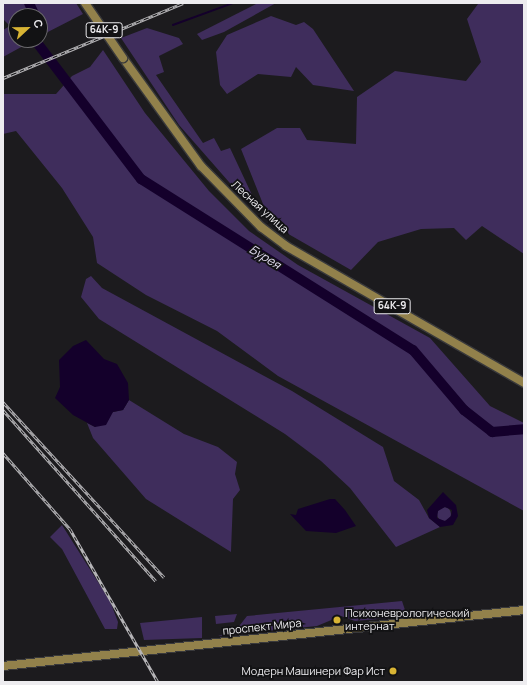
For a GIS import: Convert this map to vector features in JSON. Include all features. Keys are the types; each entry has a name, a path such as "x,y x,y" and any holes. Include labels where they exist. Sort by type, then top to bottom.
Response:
{"main road":[{"name":"Лесная улица","path":"85,3 201,166 262,227 286,246 524,382"},
{"name":"проспект Мира","path":"3,666 524,610"}],"shaded area":[{"path":"3,3 76,3 83,14 48,32 48,8 8,8 8,24 3,19"},
{"path":"258,3 276,3 224,32 202,40 197,34"},
{"path":"524,3 524,254 482,226 466,240 454,228 421,229 378,242 351,270 271,224 241,149 277,128 300,128 307,140 356,144 357,97 395,71 466,81 481,62 467,19 478,4"},
{"path":"271,16 296,25 304,22 313,29 354,91 313,85 296,67 291,77 258,74 227,94 220,85 216,52 227,35"},
{"path":"8,27 8,48 19,48 3,57 3,30"},
{"path":"147,28 179,38 183,44 159,56 164,72 156,75 203,143 214,138 221,151 230,148 253,197 243,198 179,125 121,38"},
{"path":"103,50 145,113 209,191 249,231 298,265 430,338 490,406 524,423 524,511 278,376 217,331 146,295 97,263 93,237 62,188 16,131 3,134 3,94 56,94 72,76 90,67"},
{"path":"91,276 102,288 292,391 383,447 394,481 419,500 429,518 440,527 396,547 350,488 321,461 285,434 99,319 81,297 86,279"},
{"path":"86,340 104,359 117,364 128,383 129,400 123,410 113,412 106,425 95,427 73,415 55,398 60,387 59,360 73,346"},
{"path":"129,400 184,434 218,447 237,462 235,474 240,490 233,499 231,552 146,499 93,438 87,423 95,427 113,412 123,410"},
{"path":"443,492 456,505 458,516 453,525 440,527 429,518 427,510","holes":["445,507 452,510 451,516 445,521 437,518 438,511"]},
{"path":"330,499 335,499 356,526 336,533 306,531 290,514 296,515 298,509"},
{"path":"441,507 447,507 451,511 451,517 447,521 441,521 437,517 437,511"},
{"path":"62,525 110,601 118,622 117,629 105,629 62,549 50,537"},
{"path":"402,601 406,613 390,618 355,621 341,616 317,626 218,636 236,630 247,616"},
{"path":"237,614 234,622 216,624 215,616"},
{"path":"202,617 202,638 144,640 140,623"}],"waterway":[{"name":"Бурея","path":"29,3 31,8"},
{"path":"173,25 233,3"},
{"name":"Бурея","path":"41,48 141,179 413,350 464,410 492,432 524,429"}],"railway":[{"path":"3,78 183,3"},
{"path":"3,402 164,577"},
{"path":"3,410 156,581"},
{"path":"3,453 70,529 158,682"}],"place":[{"name":"Психоневрологический интернат","path":"337,620"},
{"name":"Модерн Машинери Фар Ист","path":"393,671"}]}
